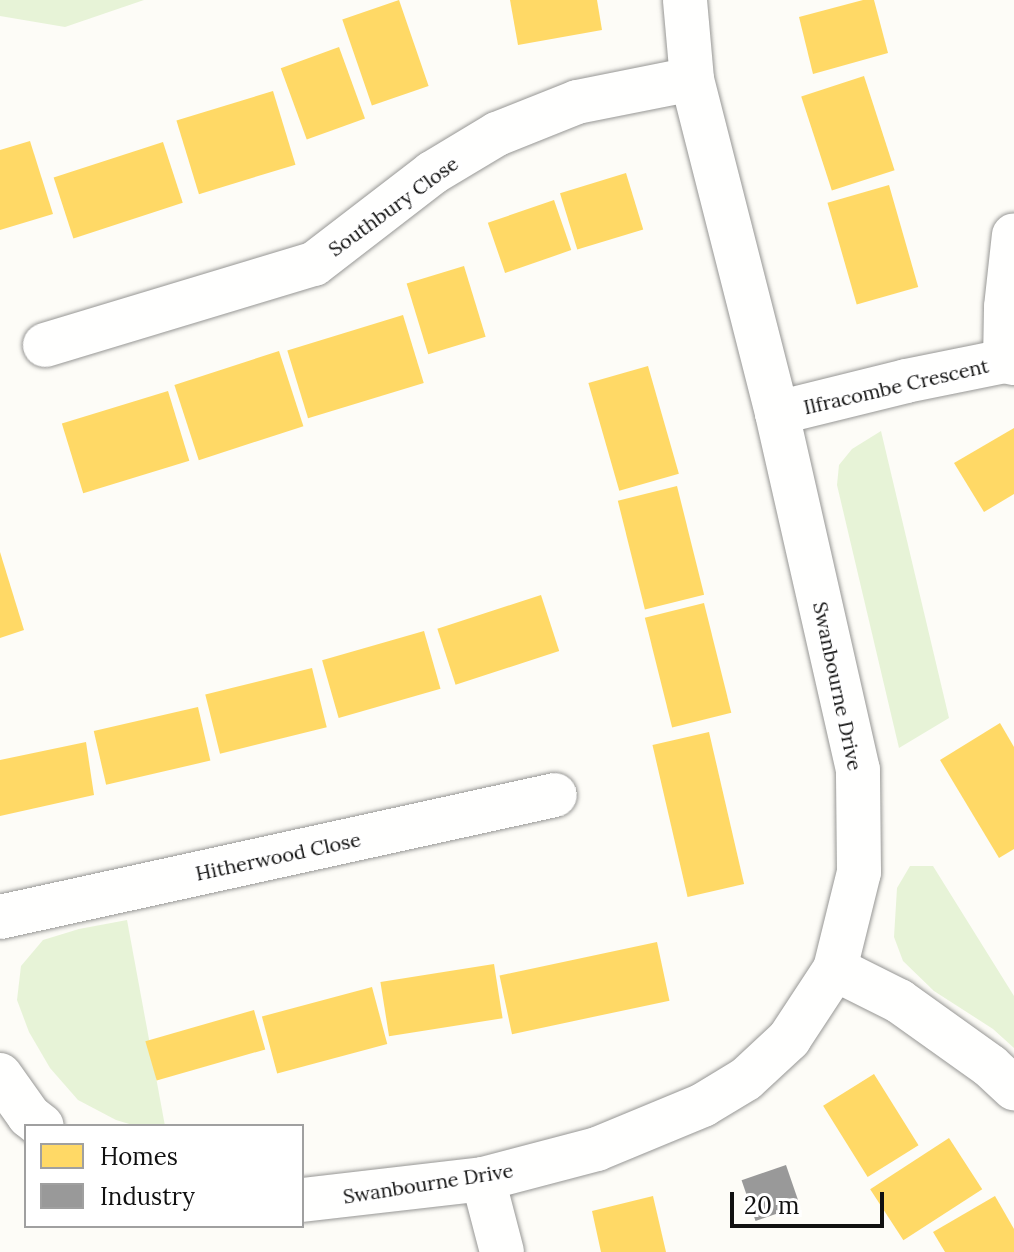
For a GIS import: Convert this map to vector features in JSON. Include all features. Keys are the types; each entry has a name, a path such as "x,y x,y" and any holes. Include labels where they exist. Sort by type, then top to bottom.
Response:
{"street":[{"name":"Swanbourne Drive","path":"304,1200 483,1179 597,1149 714,1098 746,1079 789,1039 835,969 859,872 858,770 777,413 692,79 685,0"},
{"name":"Southbury Close","path":"45,345 314,264 432,173 497,134 577,102 692,79"},
{"path":"1009,362 1006,307 1014,235"},
{"name":"Ilfracombe Crescent","path":"777,413 906,381 1009,362"},
{"name":"Hitherwood Close","path":"0,917 555,795"},
{"path":"835,969 899,1001 990,1066 1014,1088"},
{"path":"0,1075 29,1116 39,1124"},
{"path":"483,1179 502,1252"}],"green space":[{"path":"0,0 144,0 65,27 0,16"},
{"path":"881,431 949,718 899,748 837,485 839,465 852,449"},
{"path":"910,866 933,866 1014,996 1014,1048 993,1029 934,991 903,961 894,937 897,888"},
{"path":"127,920 165,1124 129,1124 78,1100 50,1068 29,1032 17,1000 21,966 43,940"}],"building: Homes":[{"path":"399,0 429,86 372,106 342,20"},
{"path":"510,0 597,0 602,30 518,45"},
{"path":"863,0 874,0 888,53 813,74 799,17"},
{"path":"339,47 365,118 307,140 281,68"},
{"path":"864,76 895,170 832,191 801,96"},
{"path":"273,91 296,165 199,194 176,121"},
{"path":"30,141 53,214 0,230 0,150"},
{"path":"163,142 183,203 73,238 54,178"},
{"path":"626,173 643,229 577,250 560,193"},
{"path":"889,185 918,287 857,305 827,203"},
{"path":"554,200 571,250 505,273 488,223"},
{"path":"464,266 486,337 428,354 407,284"},
{"path":"403,315 424,383 308,418 287,350"},
{"path":"279,351 303,426 199,460 174,385"},
{"path":"648,366 679,474 619,491 588,383"},
{"path":"168,391 189,461 83,493 62,423"},
{"path":"1014,428 1014,494 984,512 954,463"},
{"path":"677,486 704,595 645,609 618,501"},
{"path":"0,552 24,630 0,638"},
{"path":"541,595 559,651 456,685 437,629"},
{"path":"704,603 731,713 672,727 645,618"},
{"path":"424,631 441,689 339,718 322,660"},
{"path":"312,668 327,727 220,754 205,695"},
{"path":"198,707 210,761 106,785 94,731"},
{"path":"1000,723 1014,747 1014,849 999,858 940,760"},
{"path":"709,732 744,884 688,897 652,745"},
{"path":"86,742 94,795 0,816 0,760"},
{"path":"657,942 669,1001 512,1034 500,975"},
{"path":"494,964 503,1018 389,1036 380,982"},
{"path":"372,987 387,1044 277,1073 262,1017"},
{"path":"254,1010 265,1049 157,1081 145,1041"},
{"path":"874,1074 919,1145 868,1177 823,1106"},
{"path":"949,1138 982,1189 903,1240 870,1189"},
{"path":"653,1196 666,1252 601,1252 592,1211"},
{"path":"995,1196 1014,1229 1014,1252 945,1252 933,1232"}],"building: Industry":[{"path":"786,1165 800,1206 756,1221 742,1180"}]}
